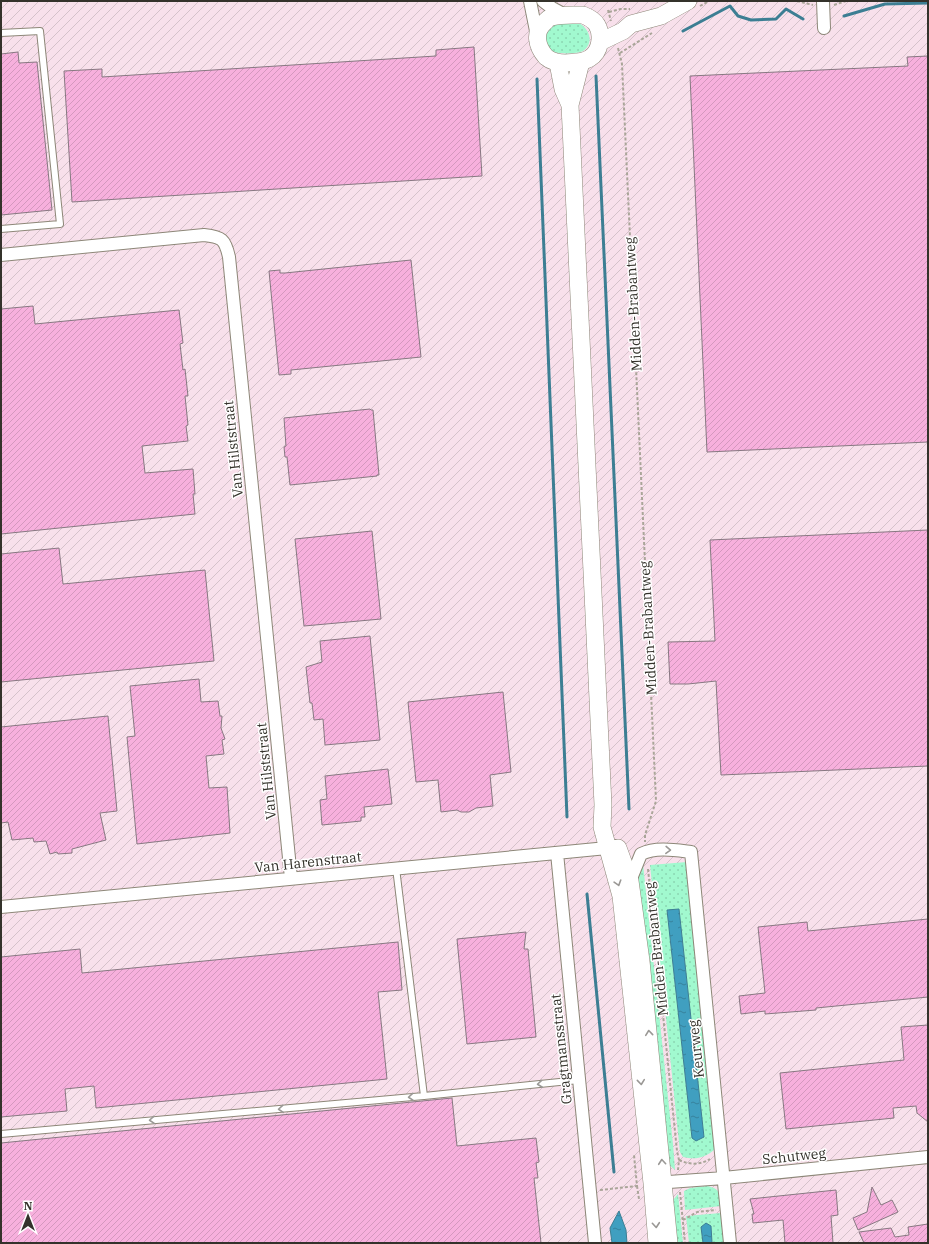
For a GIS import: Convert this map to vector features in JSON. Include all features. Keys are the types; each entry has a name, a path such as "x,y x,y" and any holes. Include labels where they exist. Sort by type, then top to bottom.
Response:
{"street":[{"path":"530,1 537,36 542,51 549,59 558,63 581,62 590,58 597,50 606,27"},
{"path":"543,1 566,16"},
{"path":"537,36 541,25 551,17 582,15 606,27 621,22 631,24 661,16 688,1"},
{"path":"824,1 824,28"},
{"name":"Midden-Brabantweg","path":"581,62 570,105 603,805 621,896 654,1150 665,1182 669,1243"},
{"name":"Midden-Brabantweg","path":"558,63 563,89 570,105"},
{"name":"Van Hilststraat","path":"1,255 204,235 217,237 224,241 227,248 230,265 291,878"},
{"name":"Midden-Brabantweg","path":"612,846 630,881 641,961 654,1150"},
{"name":"Van Harenstraat","path":"1,907 612,846"},
{"name":"Keurweg","path":"646,851 667,850 691,852 730,1243"},
{"path":"630,881 641,854 646,851"},
{"name":"Gragtmansstraat","path":"557,852 595,1243"},
{"name":"Schutweg","path":"665,1182 724,1178 928,1158"},
{"name":"Midden-Brabantweg","path":"657,1243 665,1182"}],"lane":[{"path":"1,32 40,31 60,224 1,229"},
{"path":"396,868 424,1096"},
{"path":"1,1134 424,1096 579,1080"}],"path":[{"name":"Midden-Brabantweg","path":"606,27 620,53 622,64 656,793 656,801 645,834 679,1160 677,1168 665,1182 682,1221 685,1243"},
{"path":"590,1190 637,1186 634,1154 654,1150 677,1151"},
{"path":"679,1160 686,1163 698,1164 721,1152"},
{"path":"682,1221 697,1212 727,1210"}],"shaded area":[{"path":"1,1 928,1 928,1243 1,1243"}],"green space":[{"path":"562,23 578,23 588,32 590,40 587,48 576,53 555,52 549,49 545,37 551,28"},
{"path":"687,862 715,1149 704,1156 696,1158 683,1157 680,1152 650,865","holes":["679,909 704,1137 692,1138 667,911"]},
{"path":"643,864 675,1170 667,1163 635,872"},
{"path":"707,1186 717,1190 721,1206 685,1210 684,1191 690,1188"},
{"path":"678,1194 683,1243 672,1243 669,1205"},
{"path":"721,1213 724,1243 712,1243 711,1226 701,1227 703,1243 689,1243 686,1216"}],"water":[{"path":"679,909 704,1137 696,1141 692,1138 667,910"},
{"path":"619,1211 626,1230 627,1243 612,1243 610,1228"},
{"path":"706,1223 711,1226 712,1243 703,1243 701,1227"}],"building":[{"path":"474,47 482,176 72,202 64,71 102,69 102,77 436,56 436,50"},
{"path":"18,52 19,63 37,62 52,210 1,215 1,54"},
{"path":"928,56 928,442 707,452 690,76 908,66 907,57"},
{"path":"411,260 421,357 291,370 291,374 279,375 269,271 280,270 280,273 285,273"},
{"path":"33,306 35,324 179,310 183,343 180,344 188,396 185,396 188,441 142,446 145,473 193,469 195,514 1,534 1,309"},
{"path":"370,409 373,410 379,475 290,485 287,457 285,457 284,447 286,446 284,418"},
{"path":"928,530 928,766 721,775 716,681 670,684 668,642 715,641 710,540"},
{"path":"372,531 381,619 304,626 295,539"},
{"path":"59,548 63,584 205,570 214,661 1,682 1,554"},
{"path":"370,636 380,740 325,745 323,719 314,720 312,703 310,703 306,667 322,662 320,641"},
{"path":"199,679 201,702 218,701 220,716 222,716 221,728 225,739 222,740 224,754 206,756 209,788 227,787 230,833 137,844 127,737 135,736 130,686"},
{"path":"503,692 511,772 490,775 493,806 476,808 469,812 461,812 457,810 441,812 438,780 416,782 408,702"},
{"path":"108,716 117,811 100,813 106,840 72,849 72,853 58,854 57,852 50,854 46,841 34,842 33,838 12,840 8,822 1,823 1,727"},
{"path":"388,769 392,804 364,807 365,817 361,817 361,821 322,825 320,800 327,799 325,776"},
{"path":"928,919 928,997 816,1008 816,1010 765,1014 765,1011 741,1014 739,996 765,993 758,927 807,922 808,931"},
{"path":"526,932 524,949 528,949 536,1037 467,1044 457,939"},
{"path":"398,942 402,990 378,992 387,1079 96,1108 94,1086 65,1089 67,1111 1,1117 1,957 80,949 82,973"},
{"path":"928,1025 928,1122 917,1113 916,1106 893,1108 894,1118 786,1129 780,1073 904,1060 901,1027"},
{"path":"452,1098 457,1146 536,1138 539,1162 536,1163 538,1178 534,1178 541,1243 1,1243 1,1143"},
{"path":"872,1187 881,1205 892,1200 898,1212 858,1230 853,1218 867,1212"},
{"path":"836,1190 838,1215 831,1216 833,1243 785,1243 783,1220 753,1223 752,1214 754,1214 750,1199"},
{"path":"928,1224 928,1243 864,1243 859,1232 891,1228 895,1237 909,1235 908,1227"}],"waterway":[{"path":"844,16 885,4 928,3"},
{"path":"683,31 730,6 738,16 751,20 776,19 786,9 803,19"},
{"path":"596,76 629,809"},
{"path":"537,79 567,817"},
{"path":"587,894 614,1172"}]}
